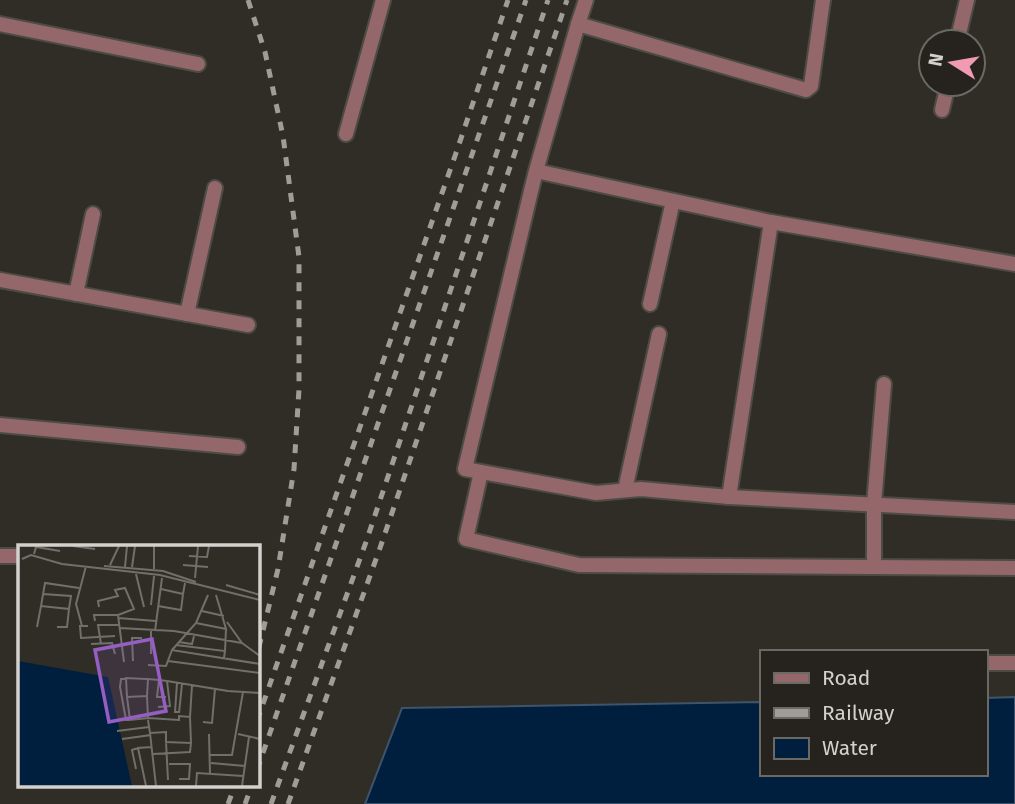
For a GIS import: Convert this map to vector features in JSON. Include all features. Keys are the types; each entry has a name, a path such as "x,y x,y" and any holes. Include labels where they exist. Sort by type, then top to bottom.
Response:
{"street":[{"path":"346,134 383,0"},
{"path":"586,0 536,171 465,469 596,493 641,489 1015,512"},
{"path":"578,24 806,90 811,86 823,0"},
{"path":"960,28 967,0"},
{"path":"0,24 198,64"},
{"path":"942,110 945,98"},
{"path":"536,171 771,222 1015,264"},
{"path":"187,314 215,188"},
{"path":"650,304 673,201"},
{"path":"76,294 93,214"},
{"path":"729,496 771,222"},
{"path":"0,280 248,326"},
{"path":"625,490 659,334"},
{"path":"874,567 874,504 884,384"},
{"path":"0,425 238,447"},
{"path":"481,472 466,539 579,565 1015,568"},
{"path":"0,556 18,556"},
{"path":"987,663 1015,663"}],"water":[{"path":"1015,697 1015,804 365,804 402,708 760,702 760,776 987,776 987,698"}],"railway":[{"path":"248,0 265,52 283,136 299,257 299,389 294,469 278,569 259,647"},
{"path":"259,715 508,0"},
{"path":"259,764 526,0"},
{"path":"271,804 366,542 548,0"},
{"path":"288,804 380,548 567,0"},
{"path":"228,804 235,786"},
{"path":"245,804 252,786"}]}
